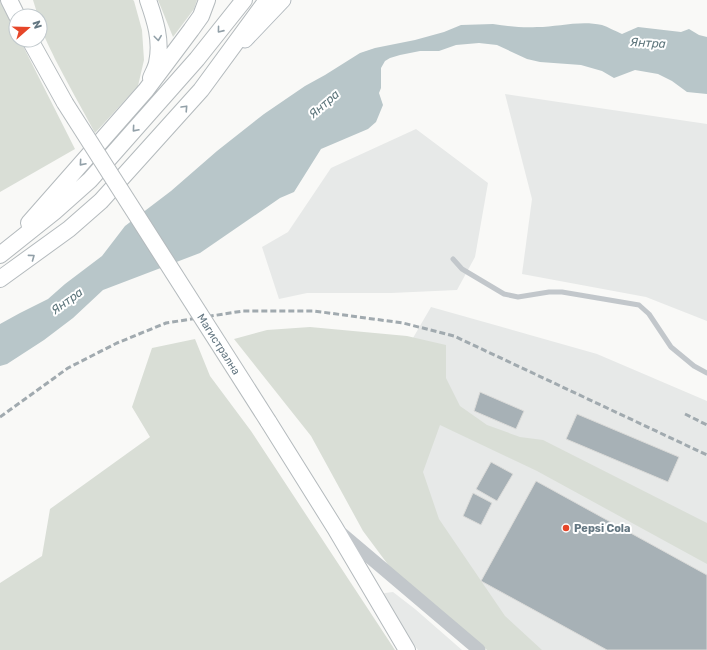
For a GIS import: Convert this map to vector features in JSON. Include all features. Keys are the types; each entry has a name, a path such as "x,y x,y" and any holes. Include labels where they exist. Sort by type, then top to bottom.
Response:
{"main road":[{"path":"146,90 157,63 159,41 155,20 148,0"},
{"path":"2,253 146,90 201,16 207,0"},
{"path":"2,253 54,212 90,180 197,59 244,0"},
{"path":"201,90 267,0"},
{"path":"0,279 69,229 100,201 282,0"},
{"name":"Магистрална","path":"34,48 65,103 335,528 407,650"}],"street":[{"path":"335,528 479,650"}],"lane":[{"path":"453,259 462,269 504,294 518,297 550,292 562,292 639,305 649,314 671,348 694,366 707,373"}],"shaded area":[{"path":"33,0 134,1 142,30 144,60 138,86 95,133 48,43 48,8 36,8"},
{"path":"158,0 197,0 194,9 173,37"},
{"path":"0,2 8,18 8,48 24,48 75,149 0,192"},
{"path":"505,94 707,124 707,321 646,297 522,274 532,199"},
{"path":"416,129 488,183 475,257 457,290 391,293 307,293 279,299 262,247 288,232 331,168"},
{"path":"431,307 597,354 707,401 707,650 530,650 390,508 385,386"},
{"path":"310,327 407,336 446,345 446,378 460,406 487,425 520,437 543,440 707,523 707,564 537,471 440,425 423,472 439,519 505,616 542,650 487,650 395,574 363,531 311,436 234,339 267,330"},
{"path":"195,339 210,376 251,431 395,650 0,650 0,583 42,556 50,509 150,437 132,407 152,348"},
{"path":"393,592 462,650 418,650 379,596 385,593"}],"water":[{"name":"Янтра","path":"586,23 602,25 622,34 638,27 681,32 689,29 699,35 707,37 707,94 687,92 672,81 658,74 635,70 614,78 602,71 581,65 540,62 527,59 497,45 479,43 456,45 439,51 420,51 390,58 385,61 381,68 381,88 379,93 383,105 376,122 368,129 321,149 294,192 280,198 200,253 103,290 73,318 44,340 7,364 0,366 0,324 48,299 102,256 125,226 171,191 217,151 264,114 305,86 360,53 375,48 415,40 444,32 461,25 493,24 515,27 545,27"}],"building":[{"path":"480,392 524,411 516,429 474,411"},
{"path":"577,414 679,457 668,482 566,439"},
{"path":"491,462 513,474 497,501 476,489"},
{"name":"Pepsi Cola","path":"536,481 707,575 707,650 607,650 481,581"},
{"path":"473,493 492,503 481,525 463,516"}],"railway":[{"path":"0,417 68,368 117,343 166,323 243,311 314,311 403,323 454,336 707,455"},
{"path":"685,414 707,425"}],"place":[{"name":"Pepsi Cola","path":"566,528"}]}
